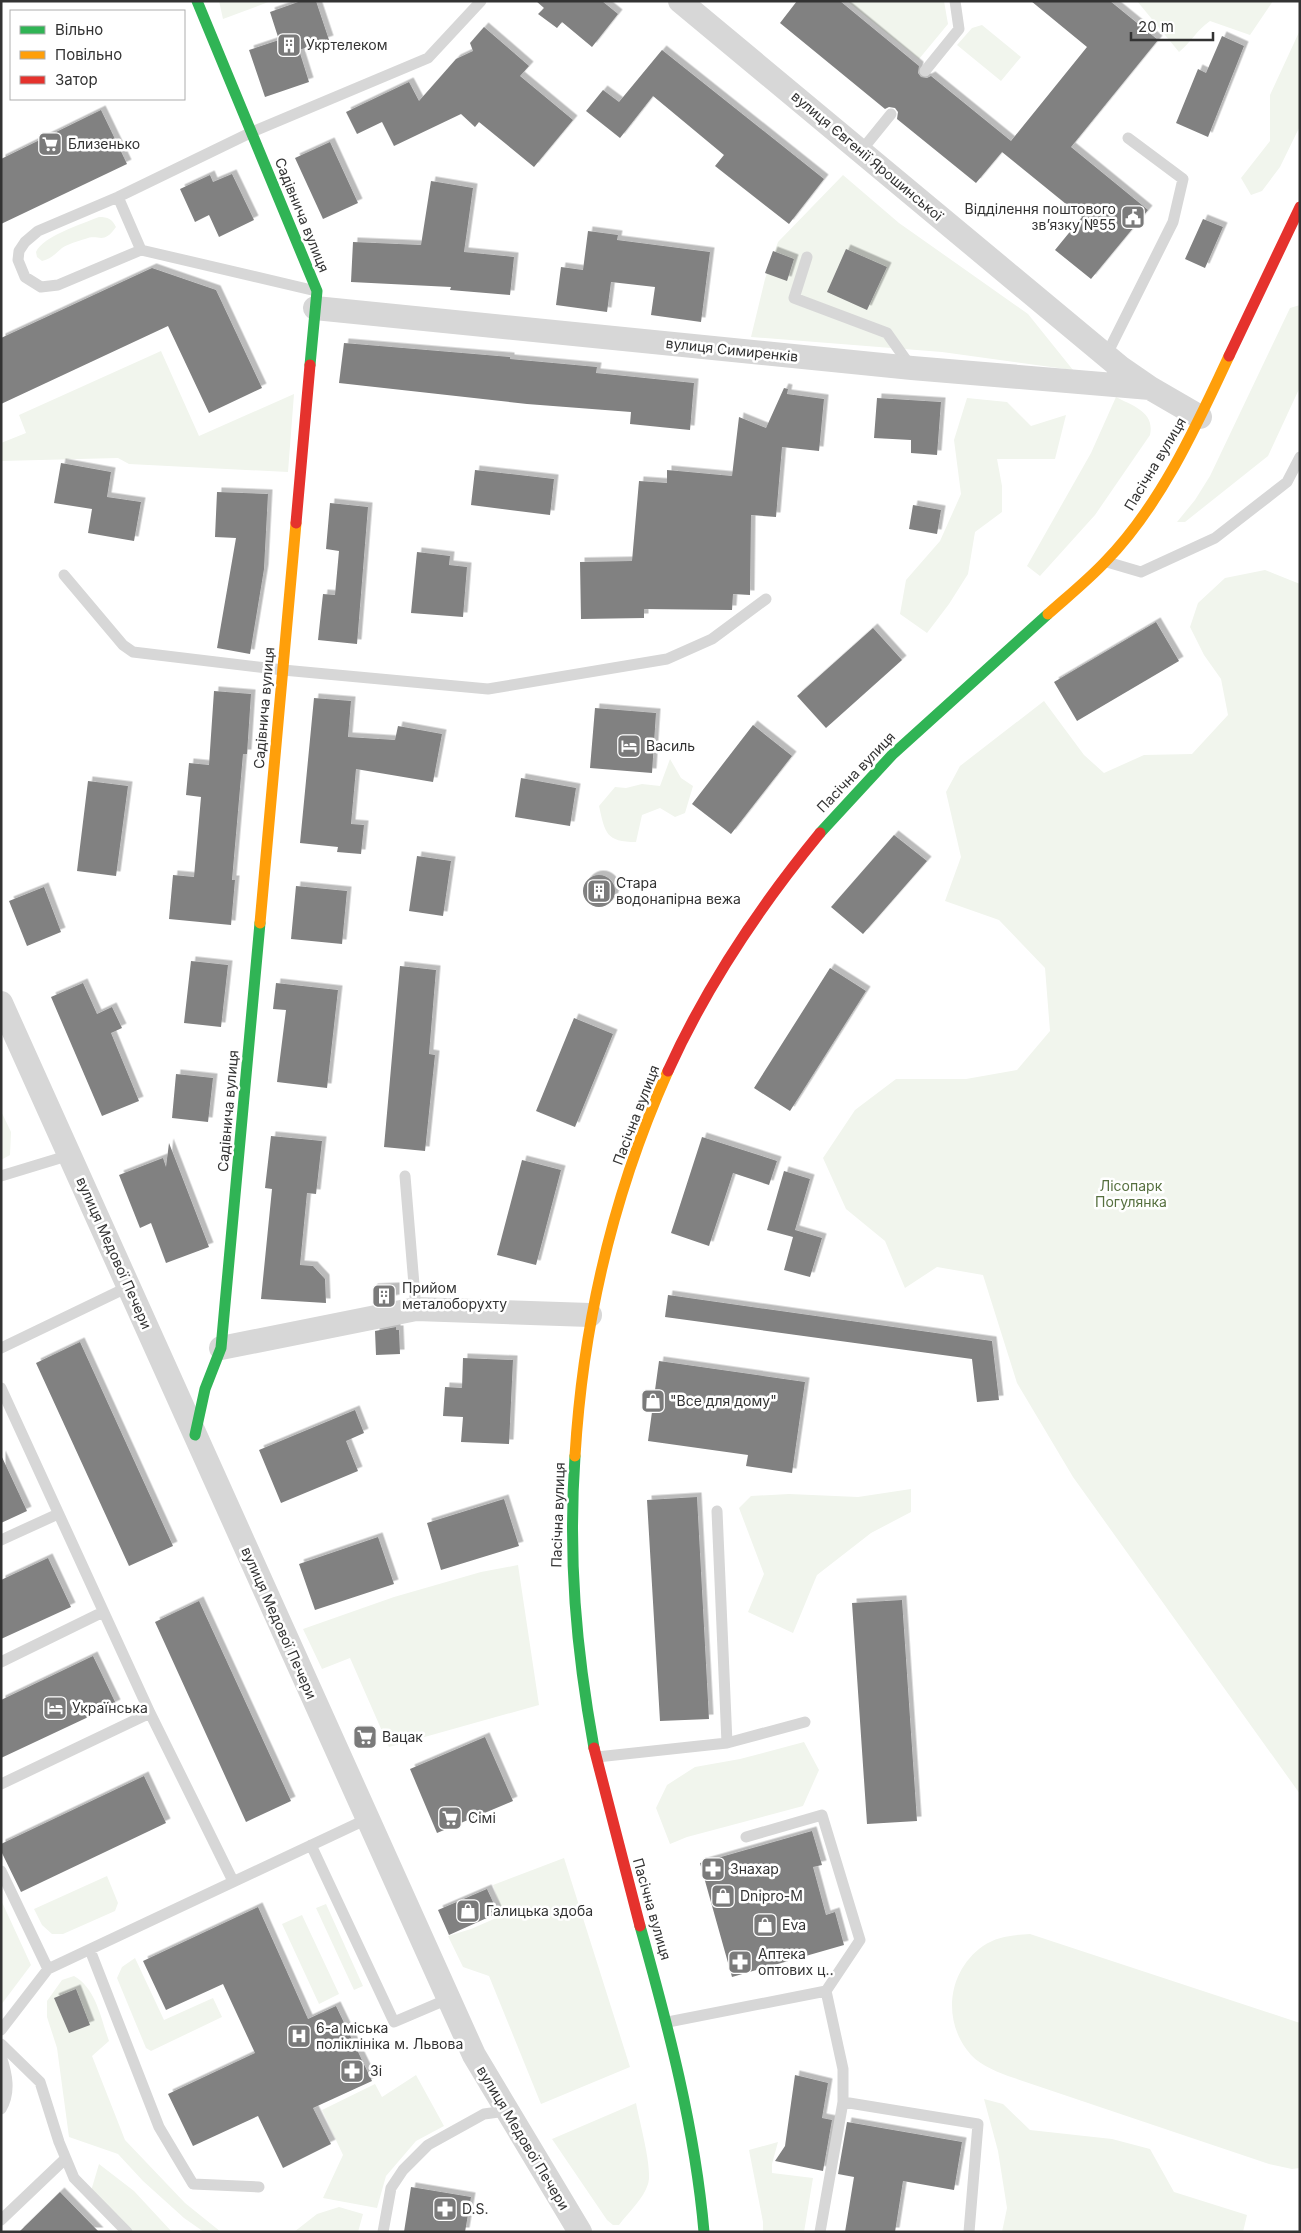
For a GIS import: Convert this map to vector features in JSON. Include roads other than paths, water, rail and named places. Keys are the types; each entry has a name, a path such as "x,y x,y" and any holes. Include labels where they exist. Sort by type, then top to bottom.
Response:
{"main road":[{"name":"Садівнича вулиця","path":"195,1435 205,1389 221,1348 316,299 252,132 197,1"},
{"name":"Пасічна вулиця","path":"704,2232 703,2209 688,2114 668,2022 610,1817 584,1694 576,1637 571,1567 577,1416 590,1315 617,1214 637,1150 685,1036 750,928 787,875 825,826 868,779 925,722 1105,562 1130,534 1178,460 1300,206"}],"street":[{"name":"вулиця Євгенії Ярошинської","path":"680,1 1106,356 1150,388 1200,417"},
{"name":"вулиця Симиренків","path":"316,299 912,368 1150,388"},
{"name":"вулиця Медової Печери","path":"1,1003 474,2055 580,2232"},
{"path":"221,1348 416,1309 590,1315"}],"lane":[{"path":"316,299 141,250 50,287 41,287 31,282 20,269 19,251 30,236 118,197 252,132 428,58 481,1"},
{"path":"925,71 959,29 955,1"},
{"path":"861,151 891,114"},
{"path":"1106,356 1173,222 1183,178 1128,138"},
{"path":"118,197 141,250"},
{"path":"808,257 794,298 887,333 912,368"},
{"path":"1105,562 1141,572 1215,538 1287,482 1300,457"},
{"path":"64,575 123,645 133,652 282,670 488,689 667,659 712,639 766,598"},
{"path":"1,1176 70,1155"},
{"path":"405,1176 416,1309"},
{"path":"1,1348 128,1287"},
{"path":"1,1388 150,1713 233,1881"},
{"path":"717,1510 727,1742"},
{"path":"1,1540 58,1514"},
{"path":"1,1662 103,1612"},
{"path":"1,1784 150,1713"},
{"path":"597,1757 727,1742 805,1722"},
{"path":"668,2022 826,1991 860,1940 822,1815 746,1837"},
{"path":"1,2030 48,1969 367,1819"},
{"path":"311,1845 394,2022 425,2007 448,1999"},
{"path":"1,1871 48,1969"},
{"path":"90,1950 159,2127 193,2184 259,2187"},
{"path":"820,2232 843,2102 843,2070 826,1991"},
{"path":"1,2044 40,2082 65,2159 74,2178 127,2232"},
{"path":"1,2056 8,2076 5,2102 1,2109"},
{"path":"843,2102 978,2124 969,2232"},
{"path":"384,2232 391,2188 403,2170 428,2145 484,2114 506,2111"},
{"path":"1,2220 65,2159"}],"place":[{"name":"Укртелеком","path":"289,45"},
{"name":"Близенько","path":"50,144"},
{"name":"Відділення поштового зв’язку №55","path":"1133,217"},
{"name":"Василь","path":"629,746"},
{"name":"Стара водонапірна вежа","path":"599,891"},
{"name":"Прийом металоборухту","path":"384,1296"},
{"name":"\"Все для дому\"","path":"653,1401"},
{"name":"Українська","path":"55,1708"},
{"name":"Вацак","path":"365,1737"},
{"name":"Сімі","path":"450,1818"},
{"name":"Знахар","path":"713,1869"},
{"name":"Dnipro-M","path":"723,1896"},
{"name":"Галицька здоба","path":"468,1911"},
{"name":"Eva","path":"765,1925"},
{"name":"Аптека оптових ц‥","path":"740,1962"},
{"name":"6-а міська поліклініка м. Львова","path":"299,2036"},
{"name":"3і","path":"352,2071"},
{"name":"D.S.","path":"445,2209"}],"park label":[{"name":"Лісопарк Погулянка","path":"1131,1194"}]}
